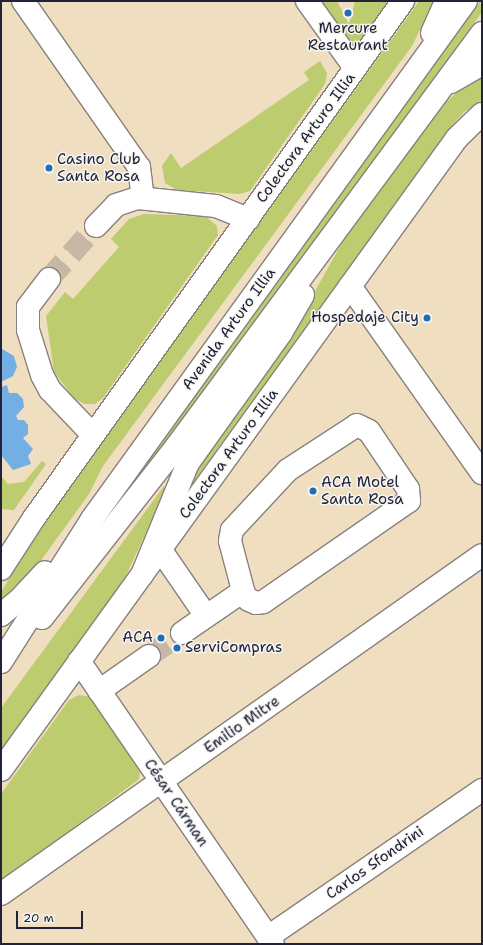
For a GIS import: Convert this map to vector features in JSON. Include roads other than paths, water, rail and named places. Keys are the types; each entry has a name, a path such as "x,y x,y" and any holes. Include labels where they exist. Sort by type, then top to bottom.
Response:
{"main road":[{"path":"23,1 139,167 143,198"},
{"path":"307,1 355,68"},
{"name":"Colectora Arturo Illia","path":"4,557 403,1"},
{"path":"396,98 429,39 446,1"},
{"name":"Avenida Arturo Illia","path":"1,662 92,519 466,1"},
{"name":"Avenida Arturo Illia","path":"1,668 145,488 482,33"},
{"path":"426,109 459,75 482,64"},
{"name":"Colectora Arturo Illia","path":"1,770 456,138 482,114"},
{"path":"96,226 120,202 143,198 216,206 248,219"},
{"path":"142,575 176,487 188,463 286,325 341,223"},
{"path":"49,279 28,307 27,326 40,371 50,390 93,435"},
{"path":"350,286 482,473"},
{"path":"354,426 364,426 408,488 409,501 263,602 256,603 248,600 243,591 230,540 232,530 293,466 354,426"},
{"path":"1,615 25,594 92,519"},
{"path":"160,550 206,616"},
{"name":"Emilio Mitre","path":"1,894 482,555"},
{"path":"182,633 243,591"},
{"path":"99,691 149,656"},
{"name":"César Cárman","path":"79,661 270,940"},
{"name":"Carlos Sfondrini","path":"270,940 482,790"}],"water":[{"path":"2,349 14,356 17,367 13,376 1,381"},
{"path":"7,385 9,393 17,393 23,399 24,407 16,416 18,420 24,420 28,425 28,434 23,438 33,449 28,456 31,464 13,470 1,455 1,387"}],"tunnel":[{"path":"49,279 96,226"},
{"path":"149,656 182,633"}],"place":[{"name":"Mercure Restaurant","path":"348,13"},
{"name":"Casino Club Santa Rosa","path":"49,168"},
{"name":"Hospedaje City","path":"427,318"},
{"name":"ACA Motel Santa Rosa","path":"313,491"},
{"name":"ACA","path":"161,638"},
{"name":"ServiCompras","path":"177,648"}]}
